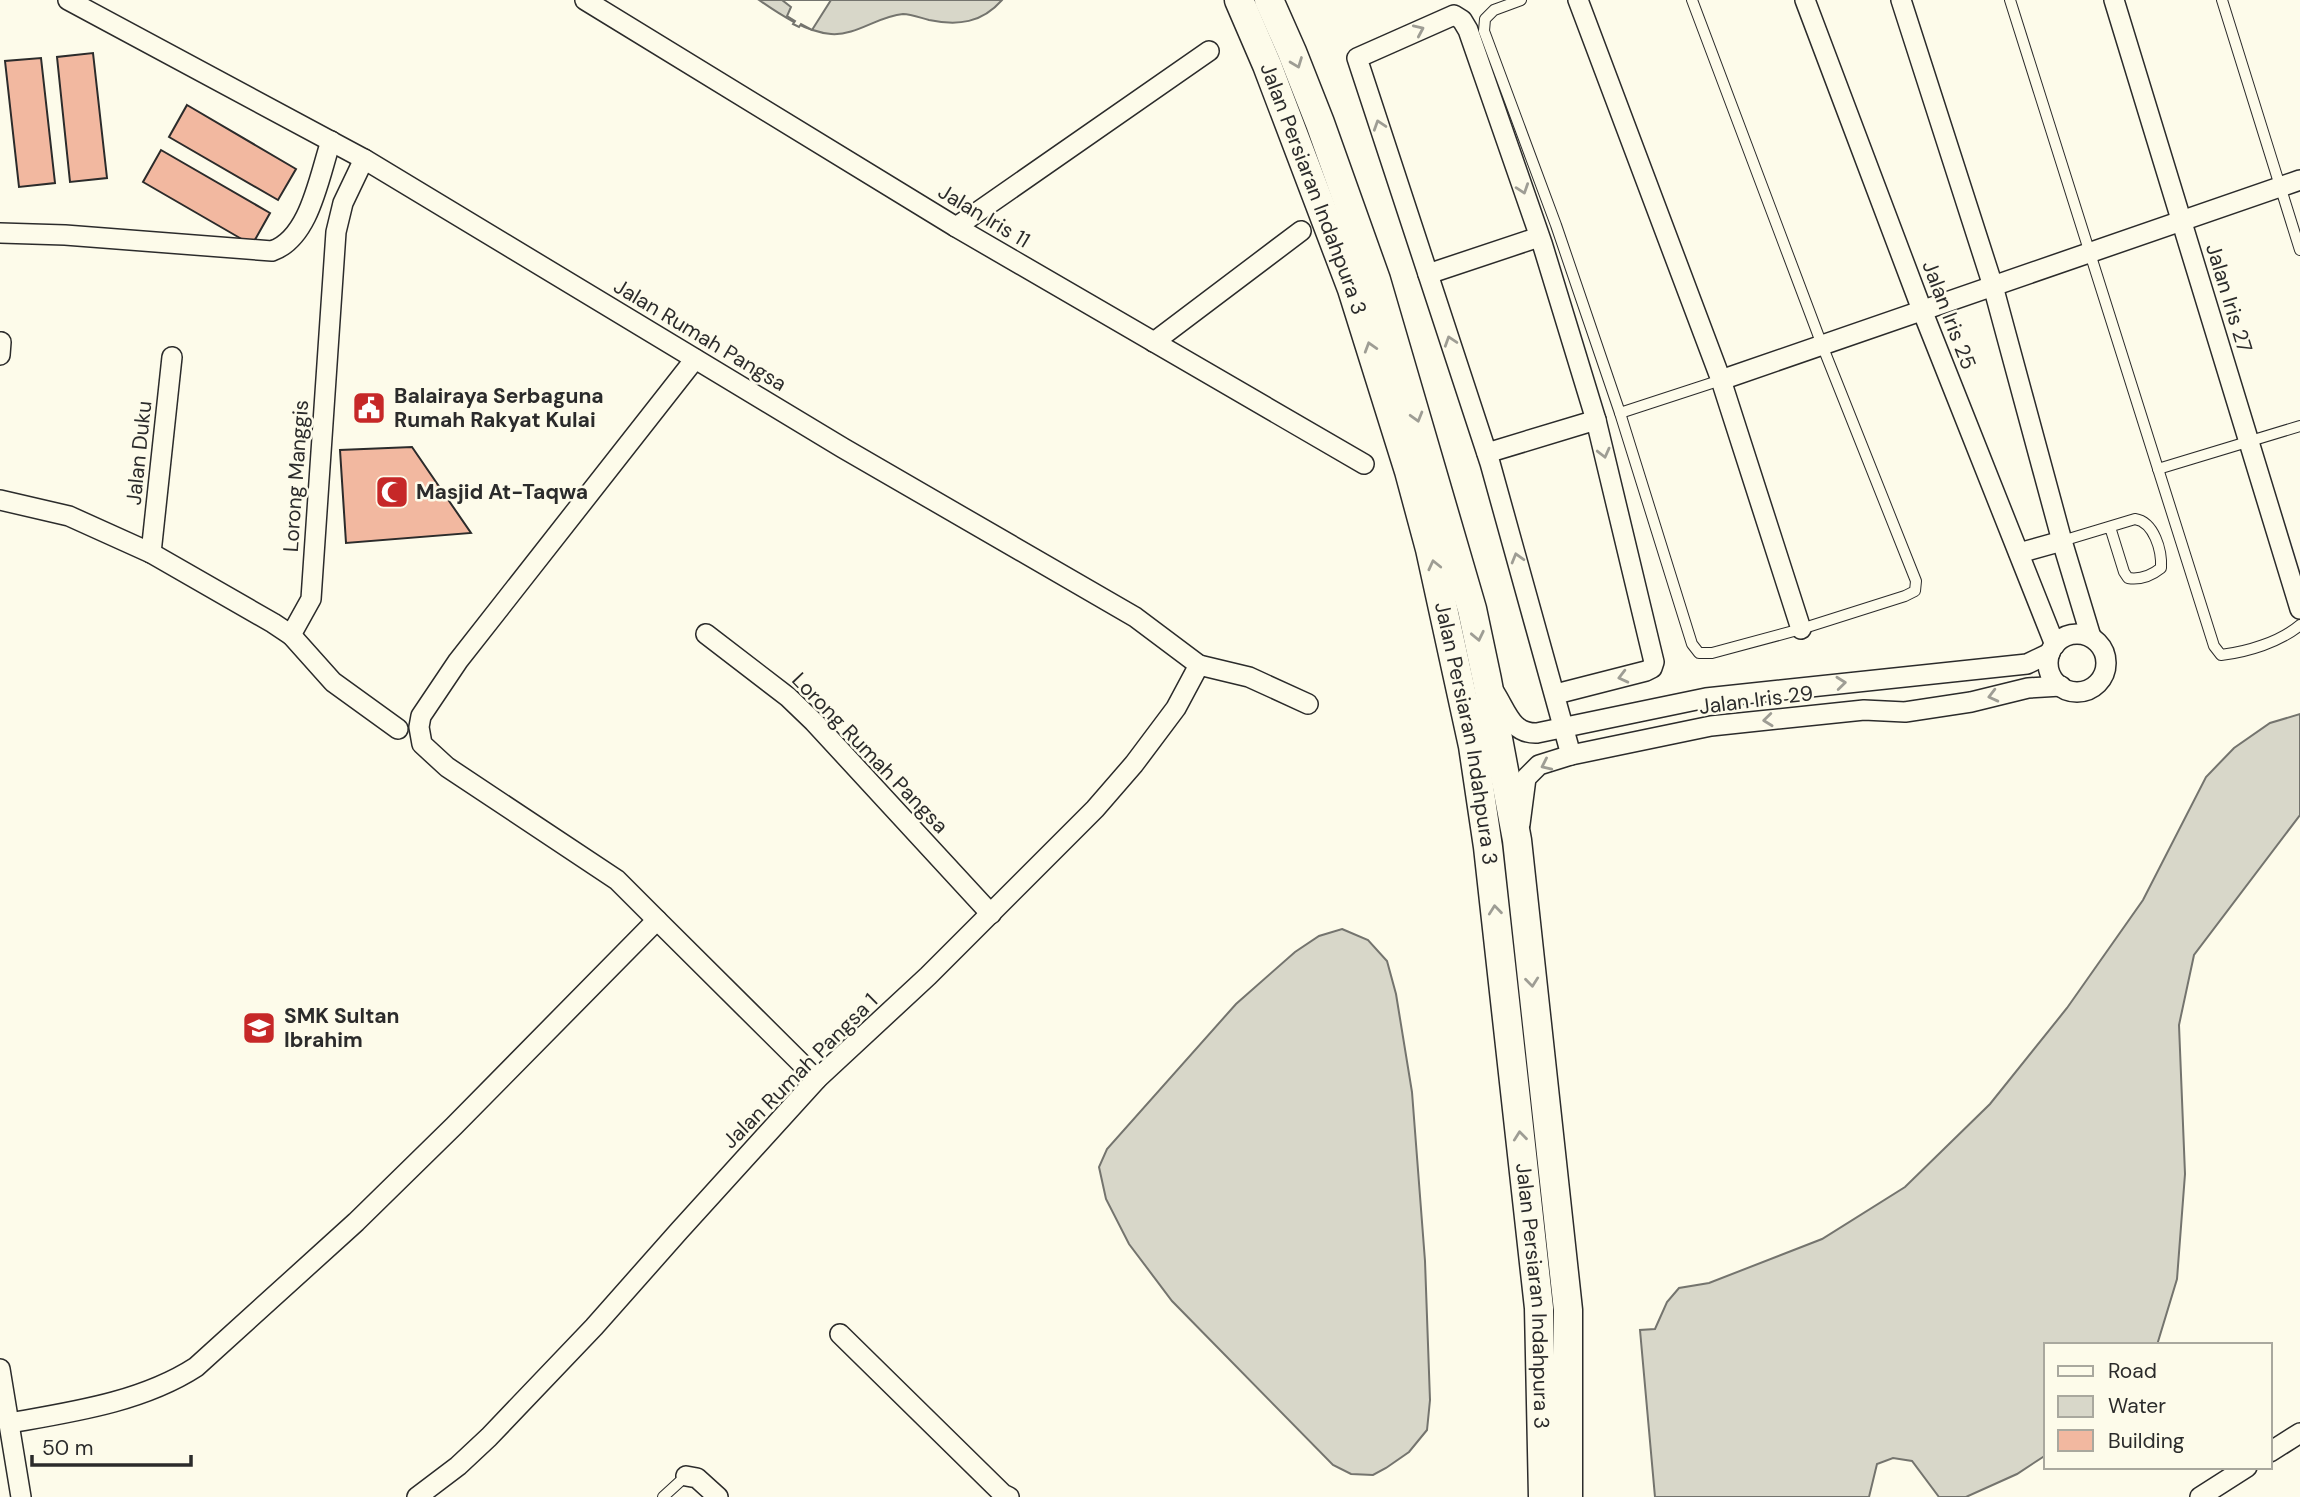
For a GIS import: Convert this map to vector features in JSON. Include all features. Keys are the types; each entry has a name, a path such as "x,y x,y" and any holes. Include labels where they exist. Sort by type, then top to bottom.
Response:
{"main road":[{"name":"Jalan Persiaran Indahpura 3","path":"1239,0 1267,65 1352,289 1409,471 1430,549 1473,746 1488,846 1539,1308 1543,1497"},
{"name":"Jalan Persiaran Indahpura 3","path":"1269,0 1320,122 1376,280 1472,609 1488,680 1517,840 1568,1310 1568,1497"}],"street":[{"name":"Jalan Rumah Pangsa","path":"68,0 364,159 843,448 1135,617 1199,665 1249,677 1308,704"},
{"name":"Jalan Iris 11","path":"585,0 956,227 1364,464"},
{"path":"1578,0 1721,380 1801,629"},
{"name":"Jalan Iris 25","path":"1805,0 1922,310 2020,554 2052,649"},
{"path":"1901,0 1993,286 2062,541 2091,637"},
{"name":"Jalan Iris 27","path":"2114,0 2300,610"},
{"path":"1556,694 1646,671 1654,665 1596,420 1539,237 1468,30 1462,20 1454,15 1357,58 1487,453 1571,755"},
{"path":"956,227 1209,51"},
{"path":"0,233 65,234 272,251 284,247 303,224 331,141"},
{"name":"Lorong Manggis","path":"291,635 311,599 336,232 343,202 364,159"},
{"path":"1721,380 2300,180"},
{"path":"1154,342 1301,231"},
{"path":"1428,274 1539,237"},
{"path":"0,355 1,342"},
{"name":"Jalan Duku","path":"151,554 172,358"},
{"path":"695,359 458,661 421,716 419,727 422,744 447,767 617,880 817,1079"},
{"path":"1487,453 1596,420"},
{"path":"0,500 69,516 151,554 273,622 291,635 333,682 398,729"},
{"path":"2020,554 2062,541"},
{"name":"Lorong Rumah Pangsa","path":"706,634 788,698 814,722 991,914"},
{"path":"2068,635 2091,637 2104,652 2106,661 2102,679 2078,692 2061,686 2053,677 2049,666 2052,649 2068,635"},
{"name":"Jalan Iris 29","path":"1488,680 1514,727 1526,733 1706,698 2027,664 2052,649"},
{"name":"Jalan Rumah Pangsa 1","path":"417,1497 458,1466 489,1437 559,1364 817,1079 991,914 1096,809 1176,708 1199,665"},
{"name":"Jalan Iris 29","path":"1517,840 1526,778 1539,765 1571,755 1712,726 1864,710 1905,712 1971,702 2028,688 2061,686"},
{"path":"10,1423 81,1410 120,1399 172,1383 196,1367 366,1212 657,920"},
{"path":"840,1334 1009,1497"},
{"path":"0,1369 22,1497"},
{"path":"2272,1451 2300,1433"},
{"path":"2200,1497 2244,1469"},
{"path":"686,1476 697,1478 718,1497"}],"lane":[{"path":"1521,0 1494,10 1485,19 1484,31 1556,225 1620,413 1692,644 1699,653 1712,653 1801,629 1905,596 1915,591 1916,581 1822,345 1692,0"},
{"path":"2010,0 2214,646 2221,655 2237,653 2288,635 2300,625"},
{"path":"2222,0 2300,250"},
{"path":"1620,413 1721,380"},
{"path":"2158,470 2300,426"},
{"path":"2062,541 2135,519 2143,520 2150,526 2161,568 2137,580 2128,578 2110,527"},
{"path":"663,1497 686,1476"}],"water":[{"path":"759,0 1002,0 986,14 969,21 940,22 903,14 849,32 831,34 803,26"},
{"path":"2300,714 2300,815 2194,955 2179,1025 2185,1174 2177,1279 2158,1343 2044,1343 2044,1456 2017,1474 1966,1497 1939,1497 1912,1461 1893,1458 1877,1464 1869,1497 1655,1497 1640,1330 1655,1329 1667,1302 1679,1288 1709,1283 1822,1239 1905,1187 1990,1104 2067,1008 2143,900 2206,777 2234,748 2270,723"},
{"path":"1342,929 1368,940 1387,961 1396,994 1412,1092 1425,1261 1430,1400 1427,1430 1409,1452 1373,1475 1351,1474 1333,1465 1172,1301 1129,1244 1106,1199 1099,1167 1107,1149 1236,1004 1295,952 1319,936"}],"pier":[{"path":"782,0 831,0 812,30 801,24 799,27 793,24 795,21 787,16 791,7"}],"building":[{"path":"93,53 107,178 70,182 57,57"},
{"path":"41,58 55,183 19,187 5,61"},
{"path":"187,105 296,169 278,200 169,137"},
{"path":"161,150 270,213 252,245 143,182"},
{"name":"Masjid At-Taqwa","path":"412,447 471,533 346,543 340,450"}],"place":[{"name":"Balairaya Serbaguna Rumah Rakyat Kulai","path":"369,408"},
{"name":"Masjid At-Taqwa","path":"392,492"},
{"name":"SMK Sultan Ibrahim","path":"259,1028"}]}
